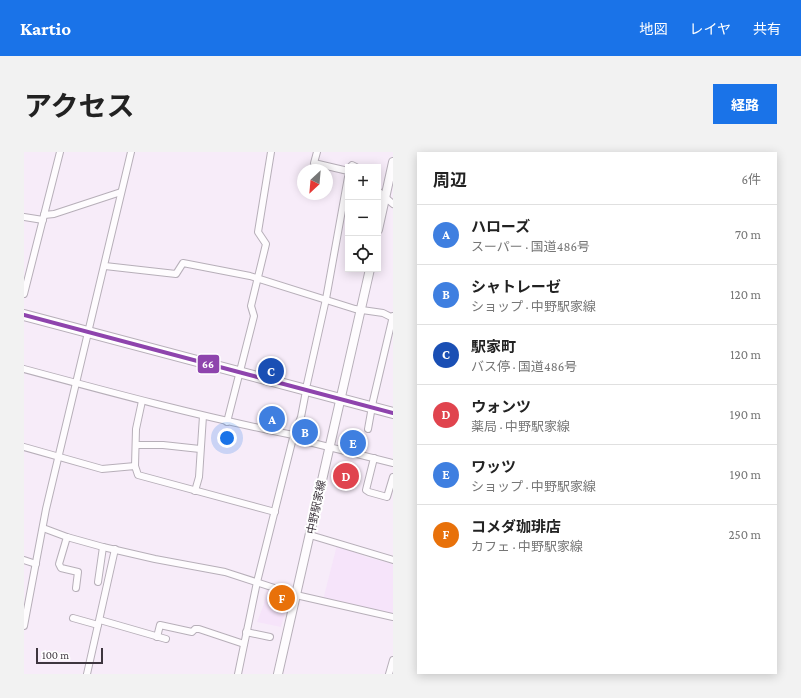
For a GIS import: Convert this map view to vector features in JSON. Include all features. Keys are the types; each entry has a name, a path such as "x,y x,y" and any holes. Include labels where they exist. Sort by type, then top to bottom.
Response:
{"highway":[{"path":"24,309 88,329"},
{"path":"24,315 88,329 372,404 393,407"},
{"path":"372,404 393,413"}],"main road":[{"path":"381,216 393,162"},
{"name":"中野駅家線","path":"278,674 369,272"}],"street":[{"path":"24,294 60,152"},
{"path":"24,626 26,600 36,564 88,329 105,266 131,152"},
{"path":"227,422 254,316 251,306 259,279 266,244 258,232 271,152"},
{"path":"317,152 314,163 345,170"},
{"path":"24,217 44,218 121,192"},
{"path":"238,674 257,582 293,438 301,417 306,387 326,299 345,194"},
{"path":"381,194 393,204"},
{"path":"105,266 176,274 183,263 259,279 361,310 383,313 393,317 372,404 368,429"},
{"path":"24,369 227,422 293,435 293,438 393,463"},
{"path":"142,401 136,429 135,466 138,475 275,512"},
{"path":"195,491 199,477 203,416"},
{"path":"136,445 163,445 200,449"},
{"path":"24,447 102,469 135,466"},
{"path":"374,458 366,490 387,497 393,477"},
{"path":"43,528 67,537 103,547 154,559 225,572 296,595 393,617"},
{"path":"310,535 393,560"},
{"path":"67,537 59,564 61,568 78,572 76,588"},
{"path":"98,582 103,547"},
{"path":"87,674 115,549"},
{"path":"24,560 36,564"},
{"path":"73,618 99,622 166,639"},
{"path":"157,637 160,625 192,632 195,629 199,629 244,644"},
{"path":"246,632 270,637"},
{"path":"389,674 393,660"}],"shaded area":[{"path":"337,545 366,557 393,564 393,615 323,600"},
{"path":"267,589 290,595 281,627 257,622 264,604"}],"transit line":[{"name":"66","path":"24,315 393,413"}],"place":[{"name":"駅家町","path":"271,371"},
{"name":"ハローズ","path":"272,419"},
{"name":"シャトレーゼ","path":"305,432"},
{"name":"ワッツ","path":"353,443"},
{"name":"ウォンツ","path":"346,476"},
{"name":"コメダ珈琲店","path":"282,598"}]}
